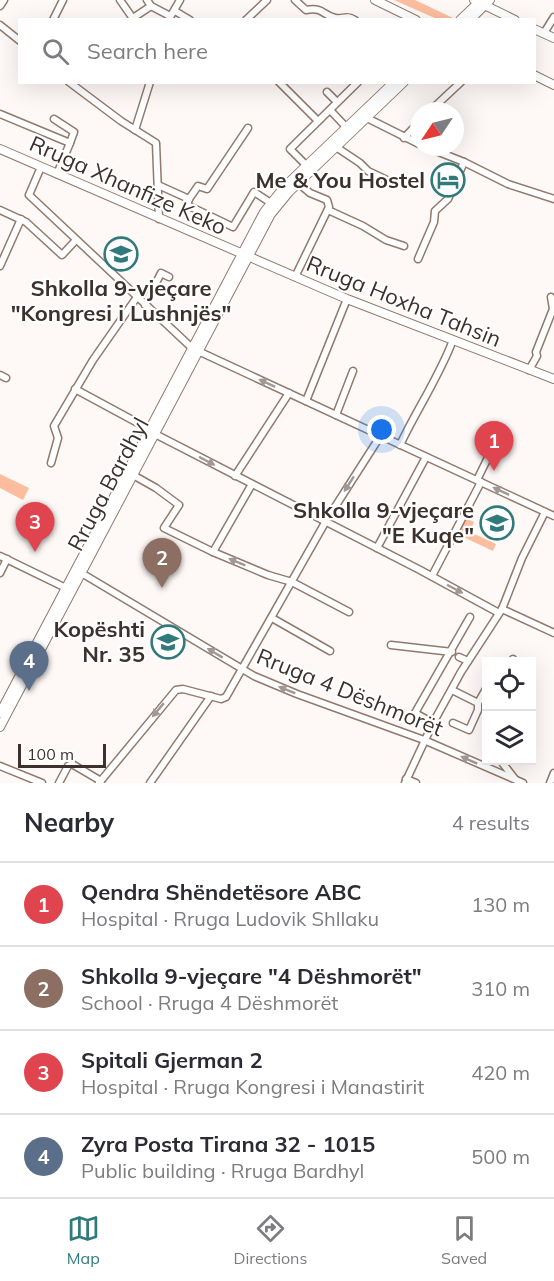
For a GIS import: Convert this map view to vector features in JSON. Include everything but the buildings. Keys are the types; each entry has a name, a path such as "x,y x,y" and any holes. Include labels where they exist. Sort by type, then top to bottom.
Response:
{"main road":[{"path":"375,0 412,18"},
{"path":"462,18 480,4"},
{"path":"471,18 480,4"},
{"path":"480,4 511,18"},
{"path":"536,29 554,38"},
{"path":"536,76 554,85"},
{"path":"245,256 260,219 271,203 392,84"},
{"path":"245,256 271,214 298,183 402,84"},
{"name":"Rruga Xhanfize Keko","path":"0,149 245,256"},
{"name":"Rruga Hoxha Tahsin","path":"245,256 346,299 554,379"},
{"name":"Rruga Bardhyl","path":"0,727 78,571 245,256"},
{"name":"Rruga Bardhyl","path":"78,571 133,475 152,431"},
{"name":"Rruga Bardhyl","path":"0,713 69,589"}],"street":[{"path":"0,6 4,0"},
{"path":"54,18 63,0"},
{"path":"120,0 132,18"},
{"path":"147,0 151,6 171,15 180,0"},
{"path":"248,18 267,0"},
{"path":"296,0 306,10 318,8 337,18 348,16 352,18"},
{"path":"134,18 151,6"},
{"path":"544,33 554,17"},
{"path":"0,25 18,39"},
{"path":"72,84 158,146 159,219"},
{"path":"135,130 149,84"},
{"path":"281,84 318,121"},
{"path":"307,166 290,149 356,84"},
{"path":"440,102 459,84"},
{"path":"327,92 337,102"},
{"path":"330,110 347,128"},
{"path":"0,114 70,144"},
{"path":"367,118 410,140"},
{"path":"54,119 74,132 57,174"},
{"path":"248,128 207,189 198,186 187,205 233,227 254,192 271,203"},
{"path":"404,138 410,132"},
{"path":"336,147 368,171 389,180"},
{"path":"449,156 508,184 554,199"},
{"path":"418,259 434,222 435,211 448,199 464,162"},
{"path":"41,167 29,195 195,349 554,516"},
{"path":"295,277 328,210 329,203 310,193 298,183"},
{"path":"158,185 189,200"},
{"path":"0,210 21,219 62,255 76,240"},
{"path":"328,210 363,226 386,240 404,246"},
{"path":"0,266 21,219"},
{"path":"146,305 161,273 169,277"},
{"path":"51,462 58,438 54,426 105,342 137,297"},
{"path":"530,370 553,309 551,297"},
{"path":"306,401 346,299"},
{"path":"400,445 415,413 439,372 453,340"},
{"path":"336,415 353,371"},
{"path":"75,389 235,476 500,611 554,633"},
{"path":"235,476 289,393"},
{"path":"432,576 500,434"},
{"path":"58,783 68,766 72,764 100,782 173,692 183,689 220,699 226,697 326,521 381,435"},
{"path":"377,548 426,457"},
{"path":"133,475 179,505 164,528 213,552 292,582 349,612"},
{"path":"213,552 252,484"},
{"path":"416,783 406,781 424,740 500,611 544,512"},
{"path":"0,573 3,557 69,589"},
{"name":"Rruga 4 Dëshmorët","path":"78,571 242,669 297,694 424,740 520,782"},
{"path":"433,723 415,713 470,617"},
{"path":"272,618 330,651"},
{"path":"391,645 451,652"},
{"path":"459,657 468,662"},
{"path":"452,690 479,708"},
{"path":"150,783 211,696"},
{"path":"453,723 469,730 482,699"},
{"path":"505,765 520,782"},
{"path":"0,766 42,783"},
{"path":"549,783 554,772"}],"shaded area":[{"path":"394,0 415,0 453,18 435,18"},
{"path":"0,474 29,488 23,500 0,488"},
{"path":"465,518 474,522 470,532 496,544 493,551 457,534"}],"place":[{"name":"Me & You Hostel","path":"448,180"},
{"name":"Shkolla 9-vjeçare \"Kongresi i Lushnjës\"","path":"121,254"},
{"name":"Qendra Shëndetësore ABC","path":"494,471"},
{"name":"Shkolla 9-vjeçare \"E Kuqe\"","path":"497,523"},
{"name":"Spitali Gjerman 2","path":"35,552"},
{"name":"Shkolla 9-vjeçare \"4 Dëshmorët\"","path":"162,588"},
{"name":"Kopështi Nr. 35","path":"168,642"},
{"name":"Zyra Posta Tirana 32 - 1015","path":"29,691"}]}
